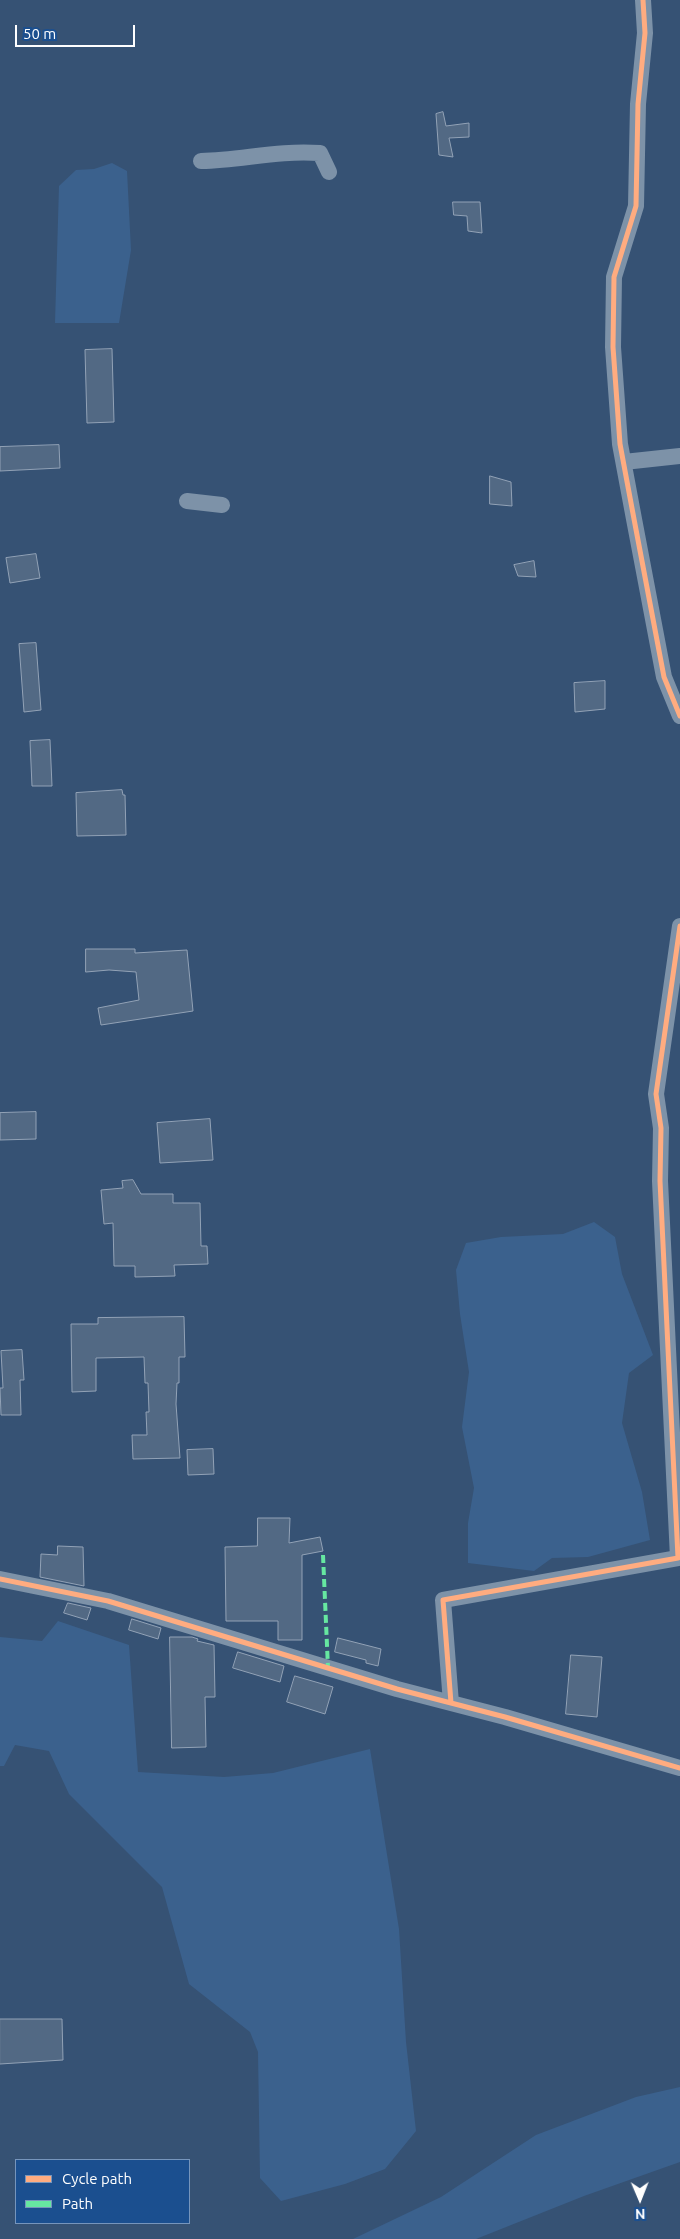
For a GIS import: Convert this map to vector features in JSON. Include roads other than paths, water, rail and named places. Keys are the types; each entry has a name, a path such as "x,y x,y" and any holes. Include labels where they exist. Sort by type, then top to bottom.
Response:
{"street":[{"path":"643,0 645,33 638,104 636,206 614,277 613,347 620,444 664,677 680,716"},
{"path":"201,161 242,159 268,153 294,151 320,153 329,172"},
{"path":"624,462 680,456"},
{"path":"187,501 222,505"},
{"path":"451,1703 443,1600 678,1558 661,1200 661,1128 656,1094 680,926"},
{"path":"0,1579 108,1601 398,1689 680,1768"}],"water":[{"path":"112,163 127,171 131,250 119,323 55,323 59,186 76,170 94,169"},
{"path":"594,1222 615,1237 622,1274 653,1355 629,1373 622,1423 642,1492 650,1540 588,1557 552,1558 534,1571 468,1563 468,1523 474,1488 462,1427 469,1372 460,1314 456,1270 466,1243 501,1237 563,1234"},
{"path":"58,1621 129,1645 138,1772 224,1777 273,1773 370,1749 399,1929 406,2042 416,2131 385,2169 345,2184 281,2201 260,2178 258,2052 250,2032 189,1984 162,1887 69,1794 49,1751 15,1745 4,1766 0,1766 0,1637 42,1641"},
{"path":"680,2087 680,2162 584,2196 476,2239 353,2239 441,2197 536,2135 636,2097"}]}
